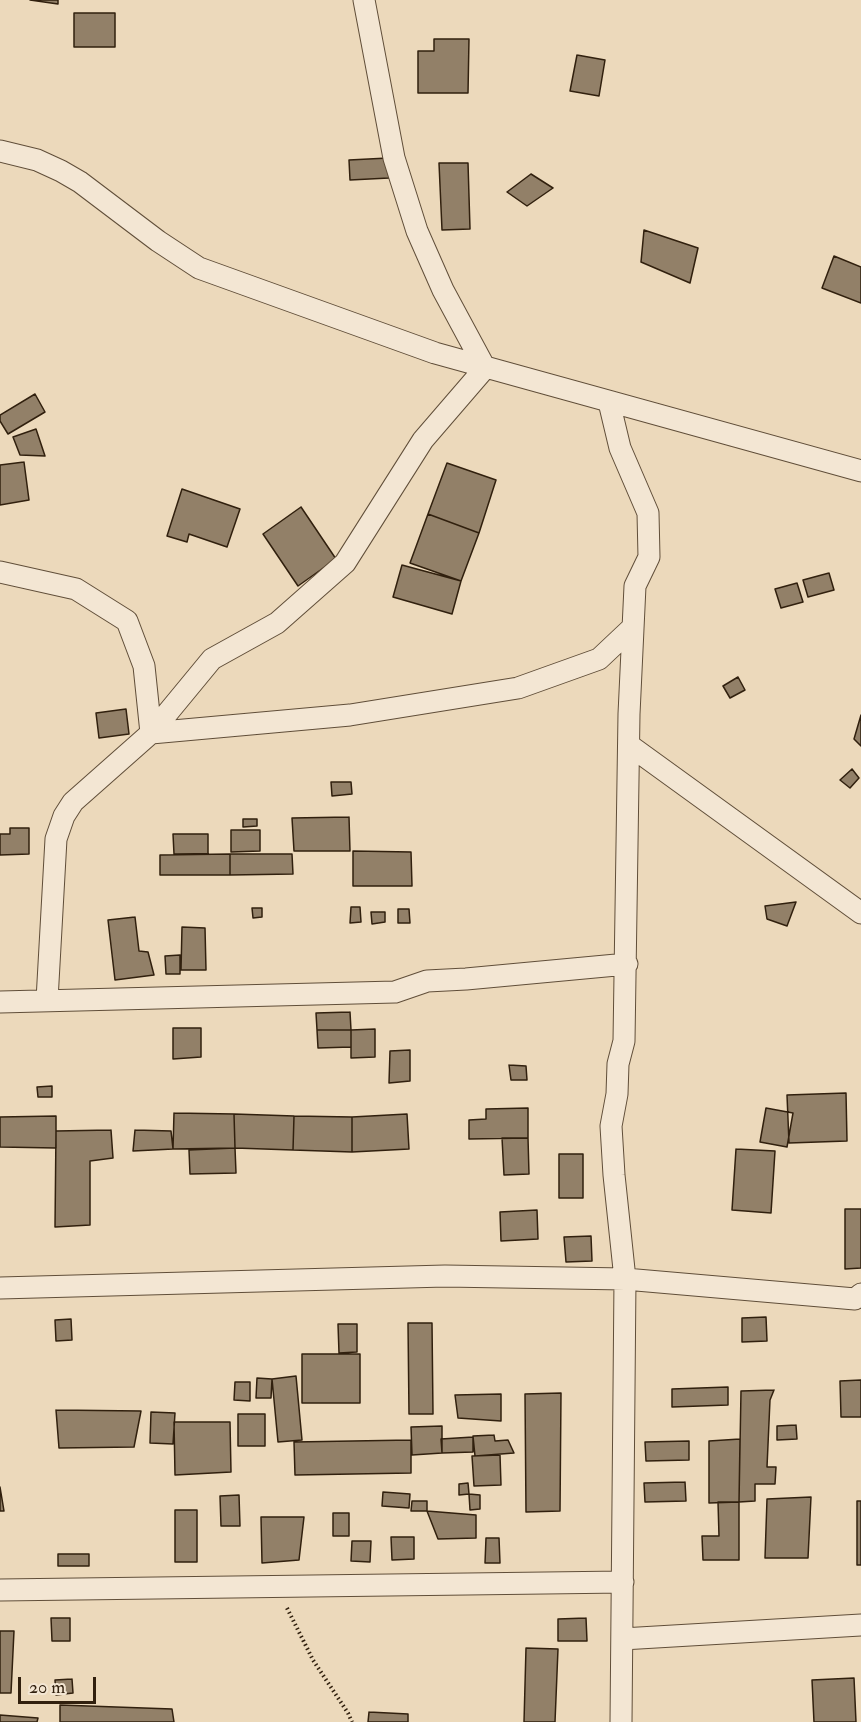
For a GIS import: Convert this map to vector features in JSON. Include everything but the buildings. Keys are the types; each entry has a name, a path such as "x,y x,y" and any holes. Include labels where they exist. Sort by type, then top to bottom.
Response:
{"street":[{"path":"364,0 394,158 417,231 443,290 485,368"},
{"path":"0,151 37,160 80,182 158,241 200,268 435,353 861,471"},
{"path":"47,1000 55,851 59,827 73,802 151,733 212,659 277,623 345,563 423,440 485,368"},
{"path":"609,402 620,448 648,513 649,558 635,586 629,745 624,1041 618,1064 617,1094 611,1126 626,1279 621,1722"},
{"path":"0,572 76,589 127,621 144,666 151,733"},
{"path":"151,733 350,715 518,688 599,659 633,627"},
{"path":"629,745 861,913"},
{"path":"0,1002 394,992 427,981 627,964"},
{"path":"0,1288 445,1276 626,1279 855,1299 861,1294"},
{"path":"0,1590 623,1582"},
{"path":"622,1639 861,1624"}],"path":[{"path":"276,1586 313,1660 352,1722"}]}
